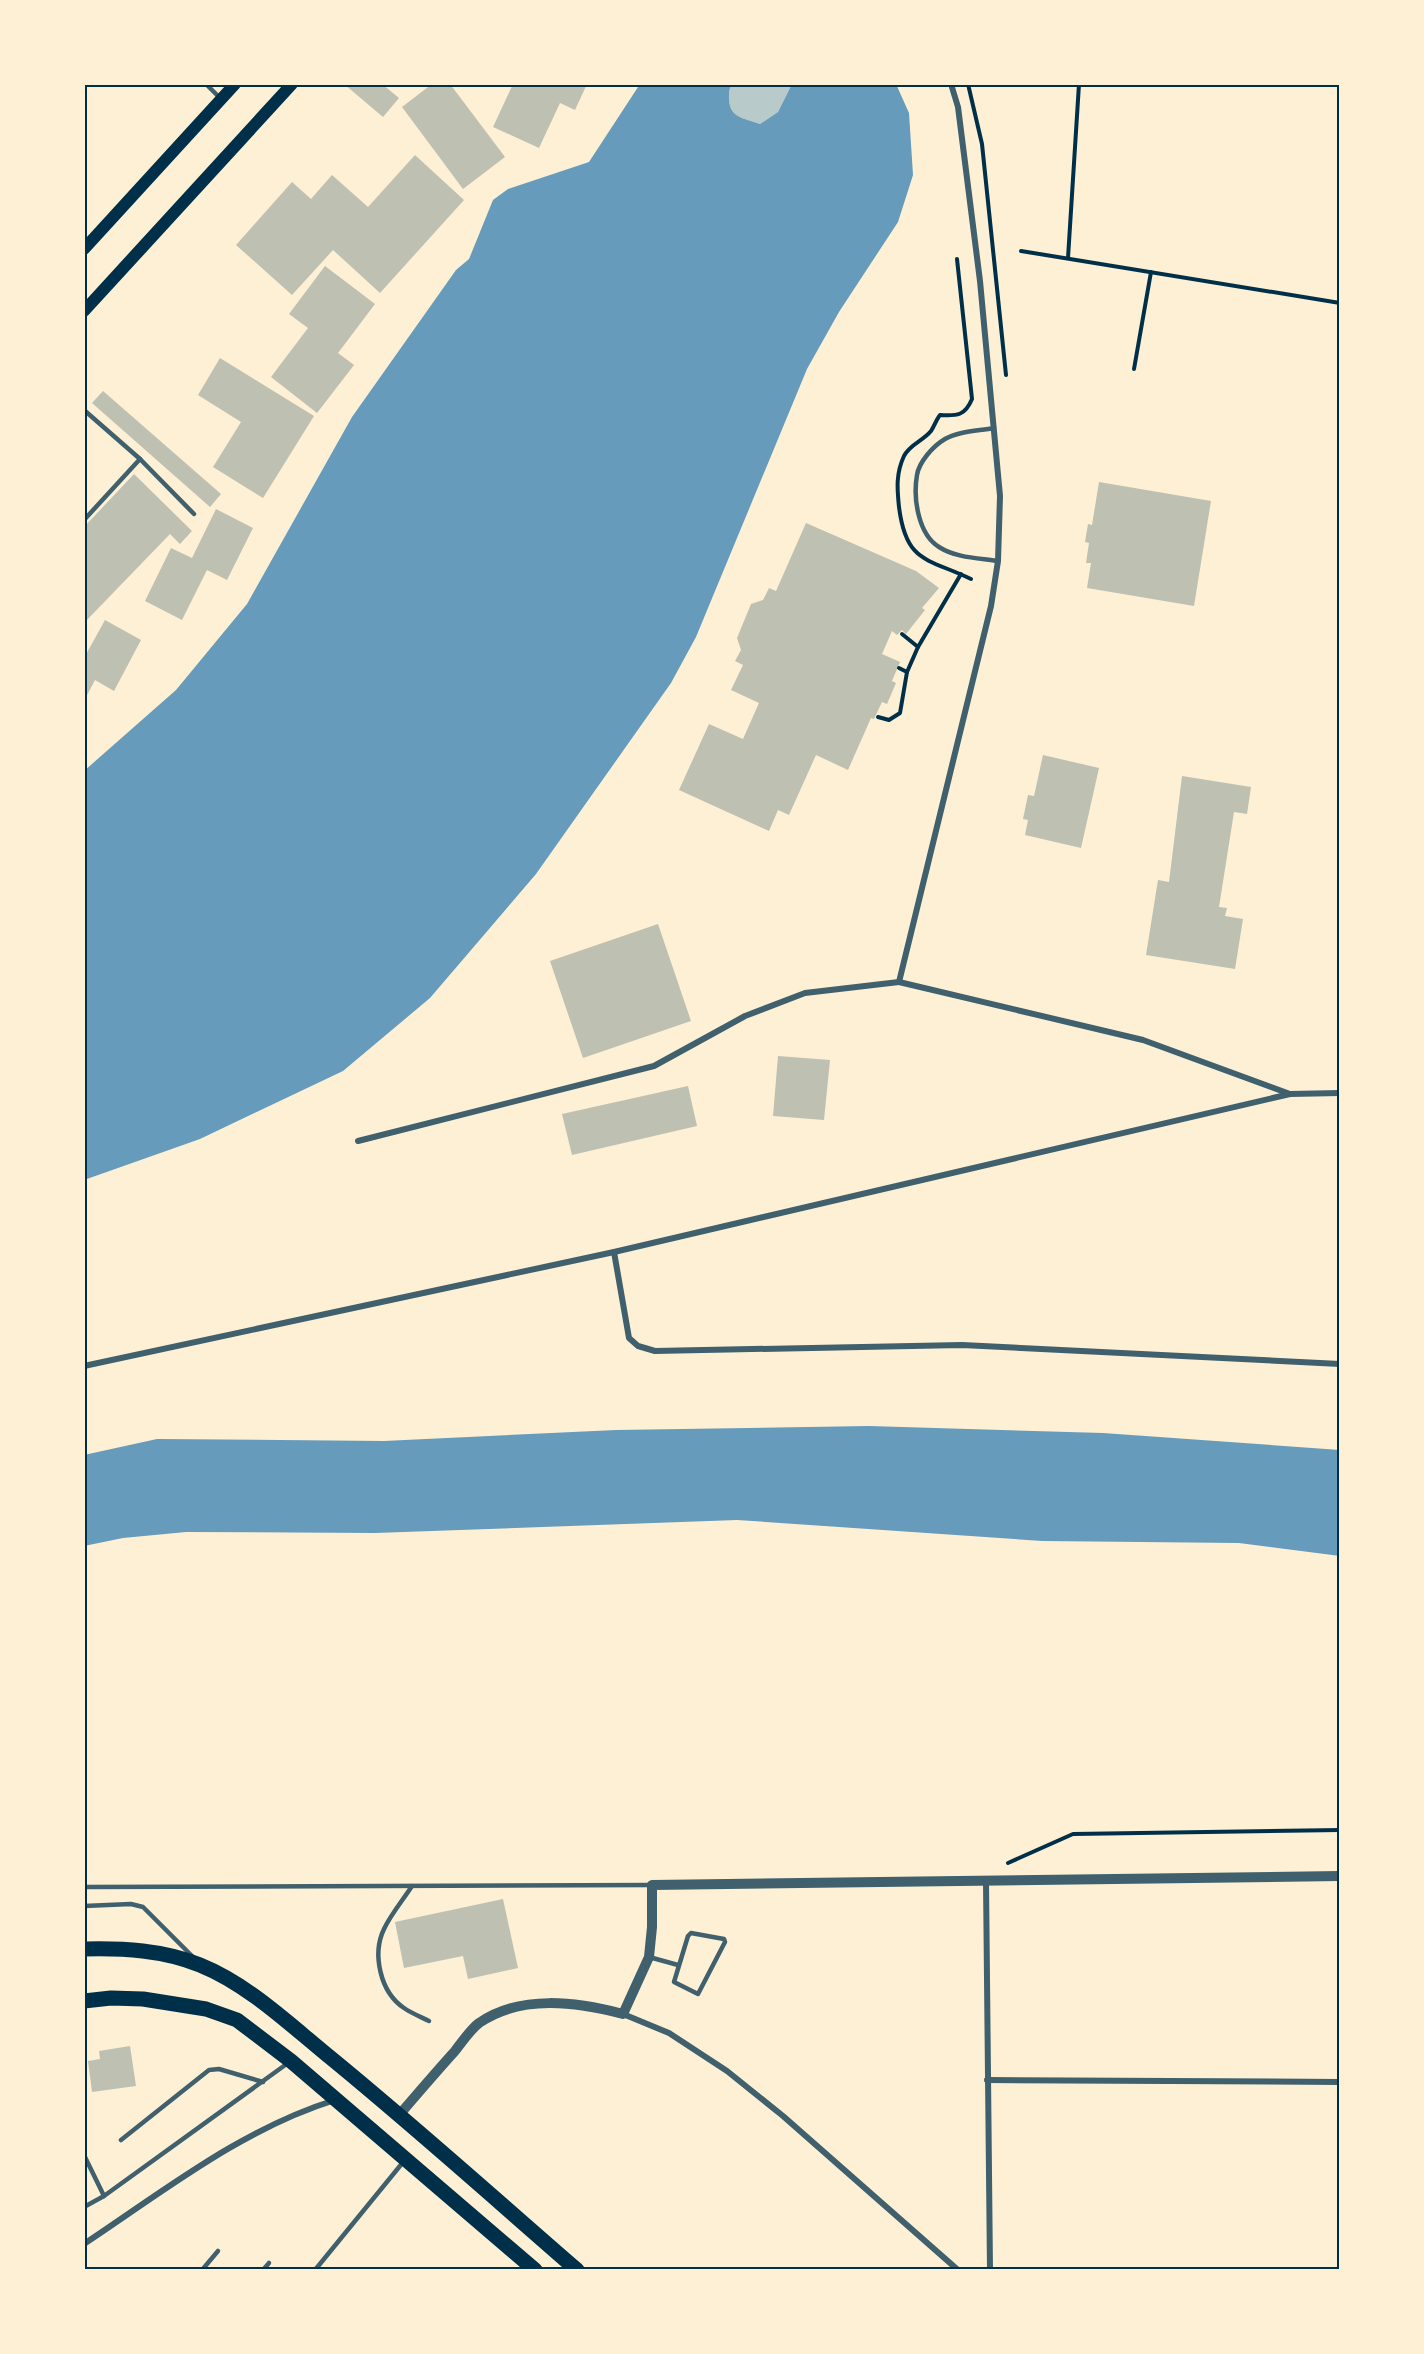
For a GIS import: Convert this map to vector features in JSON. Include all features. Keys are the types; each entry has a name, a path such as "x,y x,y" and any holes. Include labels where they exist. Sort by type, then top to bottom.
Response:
{"main road":[{"path":"84,249 235,84"},
{"path":"84,311 292,84"},
{"path":"84,1949 135,1950 168,1954 201,1965 242,1987 400,2114 577,2270"},
{"path":"84,2001 111,1998 143,1999 206,2009 237,2020 291,2061 535,2270"},
{"path":"523,2260 540,2238"}],"street":[{"path":"899,982 991,606 998,561 1000,496 995,428 980,281 958,107 951,84"},
{"path":"358,1141 654,1066 745,1016 805,993 899,982 1143,1040 1290,1094"},
{"path":"84,1366 614,1252 1290,1094 1340,1093"},
{"path":"614,1252 629,1338 638,1346 655,1351 962,1345 1340,1364"},
{"path":"623,2014 649,1957 652,1885 1340,1876"},
{"path":"986,1881 990,2270"},
{"path":"400,2114 477,2024 495,2014 525,2005 551,2003 572,2004 623,2014 669,2033 728,2071 783,2115 958,2270"},
{"path":"987,2080 1340,2082"},
{"path":"84,2244 221,2152 263,2127 335,2099"}],"lane":[{"path":"206,84 221,99"},
{"path":"84,410 140,459 194,514"},
{"path":"995,428 961,434 944,440 927,456 917,474 918,512 922,529 938,547 960,555 998,561"},
{"path":"84,520 140,459"},
{"path":"84,1887 652,1885"},
{"path":"412,1886 385,1927 378,1944 380,1971 388,1991 403,2008 429,2020"},
{"path":"84,1906 131,1904 143,1907 201,1965"},
{"path":"691,1933 724,1939 724,1946 698,1994 675,1985 673,1979 678,1965 691,1933"},
{"path":"649,1957 678,1965"},
{"path":"84,2207 104,2196 291,2061"},
{"path":"121,2140 209,2070 219,2069 264,2082"},
{"path":"84,2155 104,2196"},
{"path":"315,2270 406,2158"},
{"path":"202,2270 218,2251"},
{"path":"263,2270 269,2263"}],"path":[{"path":"968,84 982,144 1006,375"},
{"path":"1068,258 1079,84"},
{"path":"1022,251 1340,303"},
{"path":"1134,369 1151,272"},
{"path":"878,717 889,720 900,713 908,672 918,647 961,574"},
{"path":"902,634 918,647"},
{"path":"899,668 908,672"},
{"path":"986,1881 1009,1863 1073,1834 1340,1830"}],"shaded area":[{"path":"732,84 792,84 778,112 760,124 738,116 732,110 729,96"}],"water":[{"path":"640,84 732,84 729,96 732,110 738,116 760,124 778,112 792,84 896,84 909,113 913,175 898,222 839,312 807,369 696,637 671,683 536,874 430,998 343,1071 200,1139 84,1180 84,771 176,690 247,604 352,417 456,270 469,259 493,200 508,189 589,162"},
{"path":"869,1426 1103,1433 1340,1450 1340,1556 1239,1543 1042,1541 737,1520 375,1533 186,1532 123,1538 84,1546 84,1455 157,1439 384,1441 616,1430"}],"building":[{"path":"344,84 382,84 399,98 383,117"},
{"path":"432,84 450,84 505,157 463,189 402,107"},
{"path":"513,84 531,86 587,84 575,110 560,103 539,148 493,127"},
{"path":"415,155 464,200 380,293 333,250 292,295 236,245 292,182 311,199 332,175 368,207"},
{"path":"325,266 375,304 338,353 354,365 317,413 271,377 308,328 289,314"},
{"path":"220,358 314,416 263,498 213,467 241,422 198,395"},
{"path":"103,391 221,494 210,507 92,403"},
{"path":"134,474 192,531 180,544 170,534 84,623 84,527"},
{"path":"1099,482 1211,501 1194,606 1087,588 1091,563 1086,563 1089,543 1085,542 1088,524 1092,525"},
{"path":"216,509 253,528 227,580 207,570 182,620 145,601 171,548 192,558"},
{"path":"806,523 916,571 939,588 922,608 925,610 906,634 902,630 897,635 892,631 882,654 900,662 892,681 896,683 887,704 882,702 874,719 871,718 848,770 816,755 789,815 778,810 769,831 679,790 709,724 743,739 759,703 731,690 743,665 735,661 741,650 737,638 751,604 763,600 769,588 776,591"},
{"path":"105,620 141,640 114,691 95,680 84,701 84,658"},
{"path":"1043,755 1099,768 1081,848 1025,835 1028,820 1023,819 1028,795 1034,796"},
{"path":"1182,776 1251,787 1247,814 1234,812 1219,907 1227,908 1225,916 1243,919 1235,969 1146,955 1158,880 1169,882"},
{"path":"658,924 691,1021 583,1058 550,961"},
{"path":"778,1056 830,1060 824,1120 773,1116"},
{"path":"688,1086 697,1126 572,1155 562,1114"},
{"path":"503,1899 518,1968 468,1979 463,1956 404,1968 395,1922"},
{"path":"130,2046 136,2086 92,2092 88,2061 100,2059 99,2051"}]}
